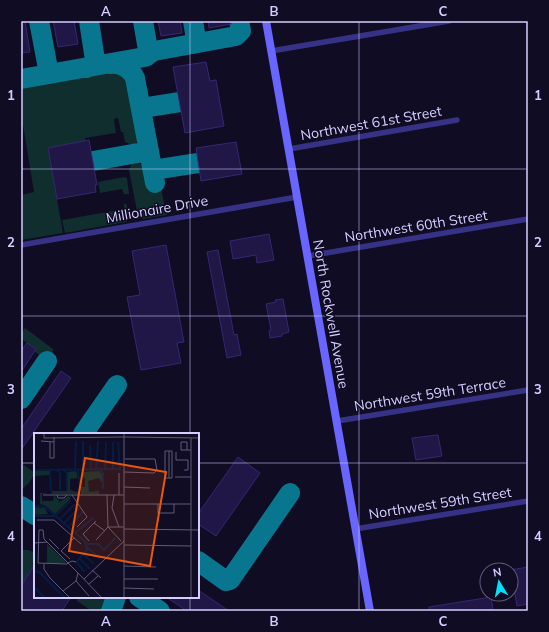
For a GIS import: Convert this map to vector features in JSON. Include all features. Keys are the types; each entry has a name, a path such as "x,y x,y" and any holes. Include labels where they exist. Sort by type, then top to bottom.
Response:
{"main road":[{"name":"North Rockwell Avenue","path":"266,21 370,611"}],"street":[{"path":"271,51 449,21"},
{"name":"Northwest 61st Street","path":"289,149 457,120"},
{"name":"Millionaire Drive","path":"21,245 298,196"},
{"name":"Northwest 60th Street","path":"308,256 528,219"},
{"name":"Northwest 59th Terrace","path":"337,421 528,390"},
{"name":"Northwest 59th Street","path":"355,529 528,501"}],"green space":[{"path":"109,72 122,76 128,83 139,138 132,145 125,142 118,118 114,119 116,133 85,138 85,141 48,148 63,233 21,240 21,195 34,192 23,125 21,125 21,88"},
{"path":"135,162 139,163 143,167 147,184 160,182 167,215 143,219 138,216 129,170"},
{"path":"124,177 127,178 129,194 124,194 122,189 100,193 98,182"},
{"path":"124,203 127,205 129,218 126,222 65,233 62,220 124,209"},
{"path":"25,328 53,349 47,360 35,352 36,349 21,339 21,333"},
{"path":"21,463 34,472 34,475 29,483 21,490"},
{"path":"29,550 34,552 34,564 31,563 34,565 21,586 21,551"},
{"path":"77,598 109,598 108,603 102,611 92,611 77,601"}],"building":[{"path":"21,21 25,21 30,52 21,53"},
{"path":"53,21 74,21 78,44 58,47"},
{"path":"158,21 180,21 182,33 161,36"},
{"path":"208,21 231,21 231,24 209,28"},
{"path":"206,62 210,81 216,80 224,126 185,133 173,67"},
{"path":"89,140 97,185 95,185 96,192 57,199 48,148"},
{"path":"236,142 242,174 201,181 196,148"},
{"path":"269,234 274,260 257,263 256,255 233,259 230,241"},
{"path":"166,245 184,342 177,343 181,363 141,370 127,297 140,295 132,251"},
{"path":"218,250 234,335 237,334 241,355 227,358 207,252"},
{"path":"283,299 289,332 282,334 282,336 270,338 269,331 271,330 266,304 276,302 275,300"},
{"path":"27,343 36,349 21,372 21,351"},
{"path":"61,371 71,378 21,450 21,429"},
{"path":"438,435 442,456 416,460 412,438"},
{"path":"238,457 260,473 216,536 199,525 199,513"},
{"path":"34,566 34,598 70,598 62,611 21,611 21,586"},
{"path":"528,567 528,604 517,606 516,602 519,602 519,569"},
{"path":"199,591 229,611 187,611 168,598 199,598"},
{"path":"479,599 479,602 492,602 493,610 429,611 429,607"}],"taxiway":[{"path":"39,21 49,74"},
{"path":"86,68 93,65 95,60 89,21"},
{"path":"143,21 148,50 147,56"},
{"path":"193,21 196,39 193,44"},
{"path":"21,79 145,57 154,51 236,36 241,31 239,21"},
{"path":"110,64 118,64 125,67 131,71 135,78 155,183"},
{"path":"142,108 180,102"},
{"path":"93,161 149,151"},
{"path":"153,170 198,163"},
{"path":"21,399 47,361"},
{"path":"84,433 117,385"},
{"path":"199,562 226,581 230,580 290,493"},
{"path":"21,506 34,514"},
{"path":"111,611 116,598"},
{"path":"140,598 160,611"}]}
